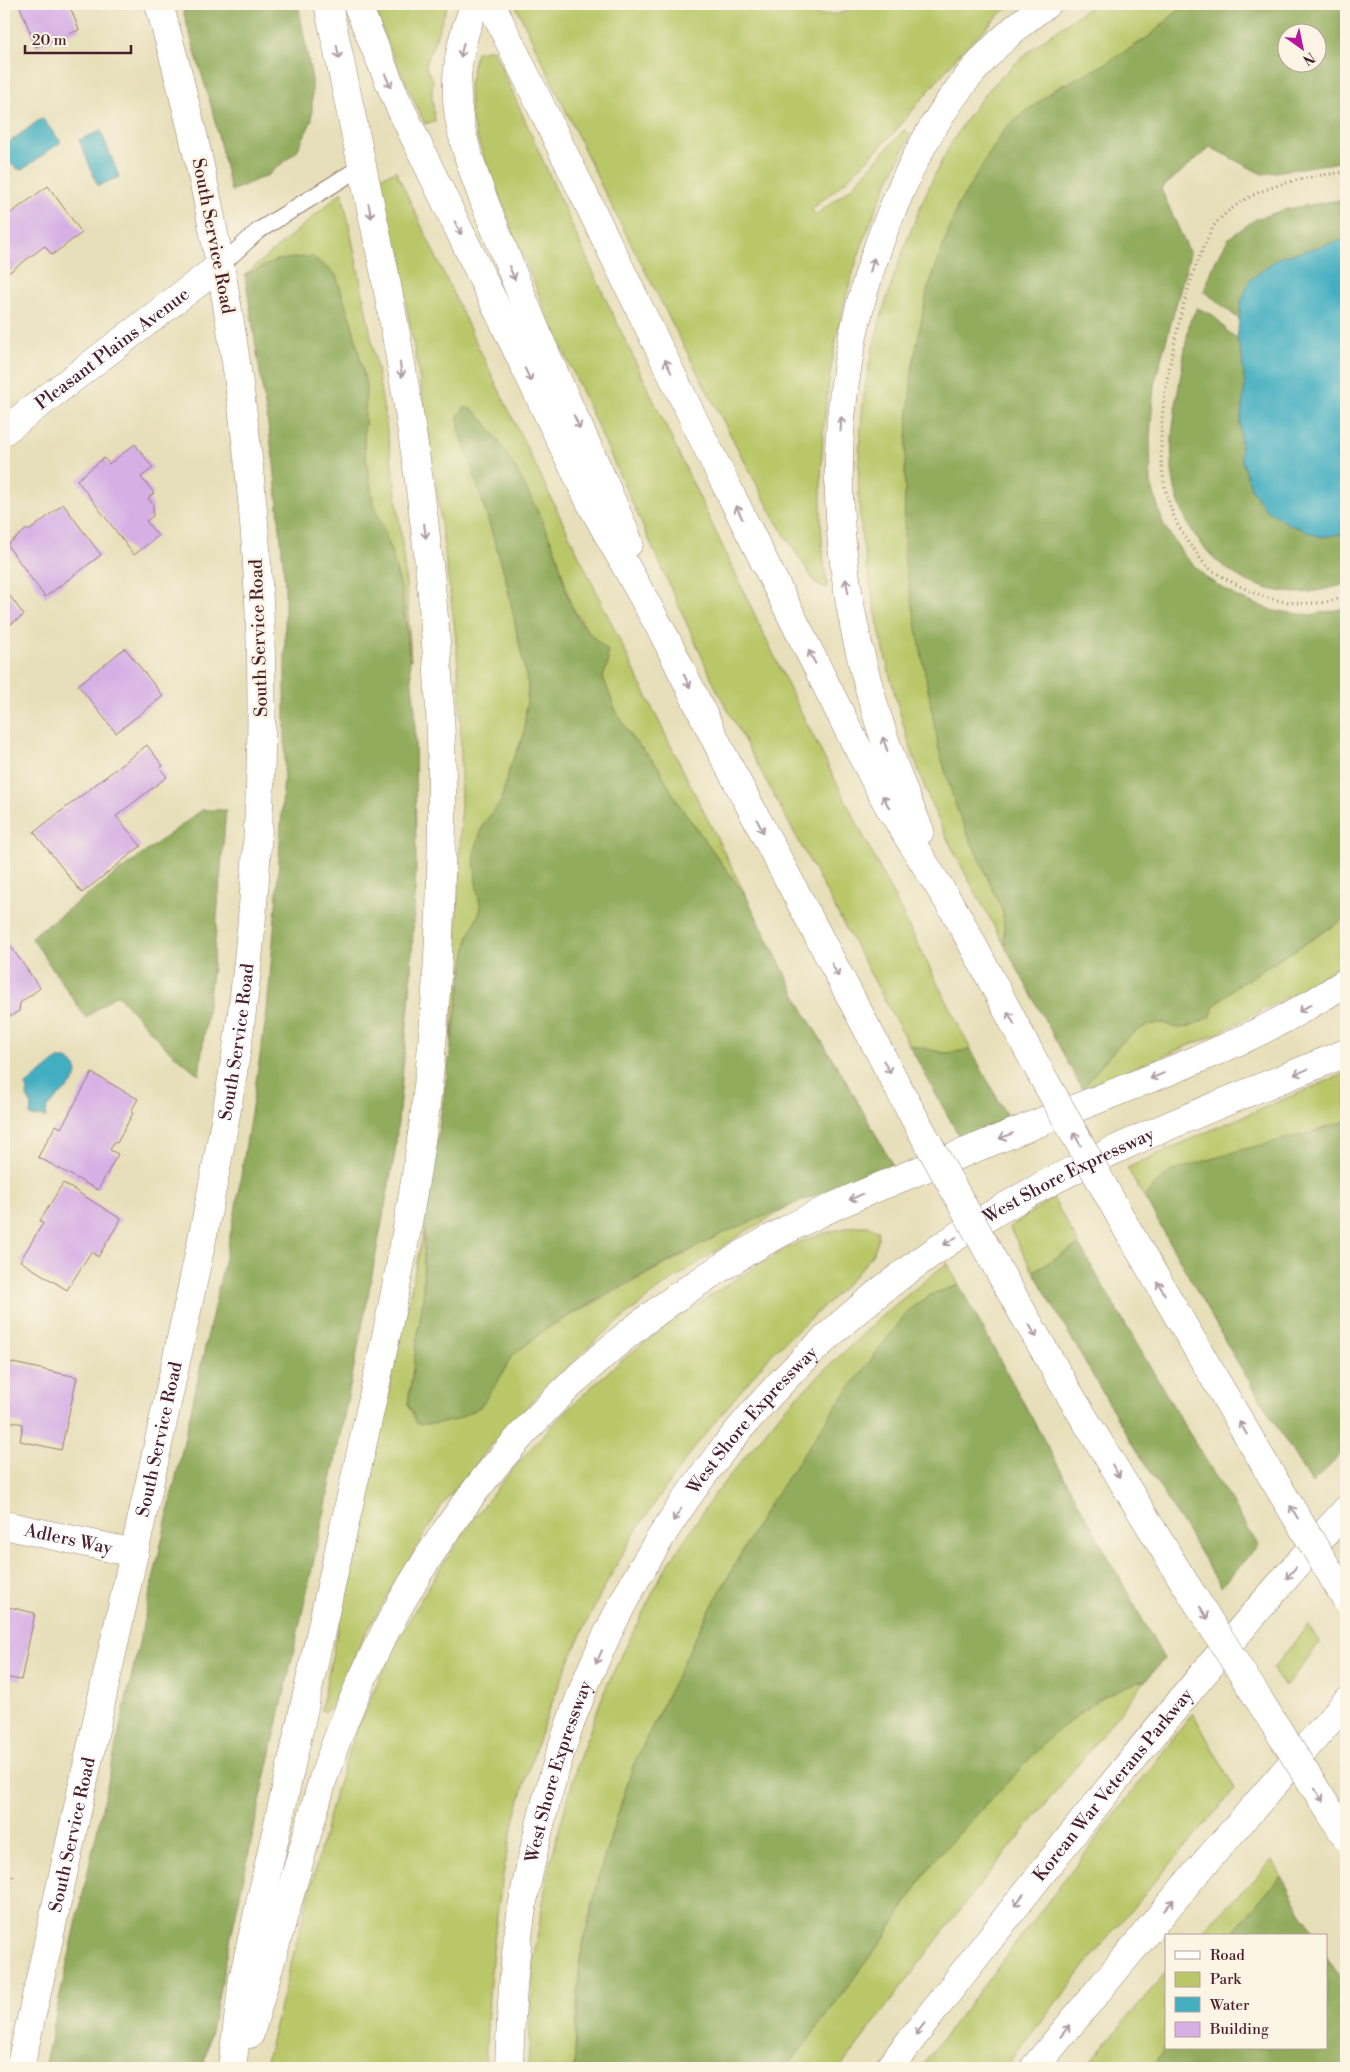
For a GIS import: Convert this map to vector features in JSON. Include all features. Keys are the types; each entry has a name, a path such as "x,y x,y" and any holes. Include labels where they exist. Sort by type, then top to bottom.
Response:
{"main road":[{"name":"South Service Road","path":"20,2068 197,1263 233,1074 245,984 258,836 262,734 260,636 256,553 240,397 220,266 193,130 159,4"},
{"path":"232,2068 244,1979 375,1388 402,1252 425,1107 438,954 442,787 440,710 428,557 420,487 397,341 328,4"},
{"path":"357,4 401,110 590,502 666,638 740,789 910,1110 1067,1390 1178,1572 1346,1836"},
{"path":"476,4 466,32 457,78 459,118 464,140 490,216 518,287 565,398 609,492 666,638"},
{"path":"491,4 704,439 851,735 888,805 958,918 1034,1061 1126,1227 1346,1599"},
{"path":"958,918 892,764 882,736 863,664 848,594 840,533 838,453 842,412 846,373 854,331 875,255 888,217 927,136 948,103 993,49 1048,4"},
{"name":"Pleasant Plains Avenue","path":"4,431 220,266"},
{"path":"240,2068 323,1779 336,1739 364,1672 390,1620 440,1537 491,1469 544,1410 606,1353 669,1301 777,1234 888,1183 1221,1050 1297,1012 1346,982"},
{"name":"West Shore Expressway","path":"509,2068 516,1954 525,1892 553,1783 574,1713 620,1610 646,1564 704,1472 738,1429 816,1347 856,1312 943,1245 989,1216 1043,1186 1165,1127 1346,1054"},
{"name":"Korean War Veterans Parkway","path":"889,2068 1020,1898 1174,1708 1346,1510"},
{"name":"Adlers Way","path":"4,1525 134,1553"},
{"path":"1034,2068 1190,1880 1346,1702"},
{"path":"1190,1880 1346,1730"}],"lane":[{"path":"220,266 258,231 361,167"}],"path":[{"path":"1346,172 1304,177 1265,190 1237,205 1213,228 1197,262 1183,306 1172,357 1163,415 1160,468 1168,504 1182,536 1208,567 1246,589 1273,600 1312,604 1346,596"},
{"path":"4,1916 13,1875"}],"green space":[{"path":"181,4 298,4 312,80 312,120 297,151 268,175 231,191 212,109"},
{"path":"373,4 448,4 426,64 426,68 433,80 432,95 435,121 425,124 389,47"},
{"path":"515,4 776,4 791,11 821,15 838,14 869,4 1013,4 1001,13 961,52 892,135 848,179 812,209 814,214 817,214 851,188 904,130 911,135 880,199 859,254 848,289 832,359 823,431 821,467 822,533 827,582 825,588 818,585 813,579 777,523 602,187"},
{"path":"1094,4 1191,4 1174,14 1147,38 1103,65 957,810 1003,912 1005,946 932,806 912,752 895,696 875,611 859,515 858,480 862,411 870,361 888,295 921,205 938,168 958,132 982,98 1010,68 1060,28"},
{"path":"1191,4 1346,4 1346,161 1262,174 1210,147 1161,189 1190,254 1154,385 1150,438 1151,483 1163,524 1183,554 1208,579 1237,597 1274,611 1311,615 1346,608 1346,918 1235,987 1214,1006 1211,1016 1182,1028 1176,1028 1164,1023 1151,1025 1128,1037 1117,1047 1082,1089 1005,946 1003,912 957,810 939,750 904,558 905,461 912,370 927,291 958,205 1005,128 1055,89 1103,65 1147,38 1174,14"},
{"path":"493,49 586,257 794,698 971,1050 945,1053 909,1045 717,690 552,326 479,144 471,118 469,85 476,52"},
{"path":"396,171 473,336 664,732 747,898 678,803 657,765 632,738 615,709 603,677 608,663 571,605 556,552 531,498 485,421 460,433 506,579 528,686 524,735 510,767 501,801 483,825 476,882 481,909 469,936 451,1040 461,797 460,700 457,652 424,403 399,268 379,178"},
{"path":"342,192 366,308 395,484 402,543 411,661 402,592 389,544 373,503 364,445 366,385 353,328 336,275 278,260 245,275"},
{"path":"1346,199 1346,239 1278,258 1241,302 1240,320 1204,291 1215,262 1229,238 1256,219 1287,209"},
{"path":"312,256 336,275 353,328 366,385 364,445 373,503 389,544 402,592 415,711 416,868 410,995 395,1153 326,1506 203,2068 44,2068 235,1213 267,1012 277,894 285,755 285,585 274,464 245,275 278,260"},
{"path":"1197,308 1213,315 1227,331 1237,338 1242,357 1245,385 1240,425 1321,537 1346,533 1346,584 1301,593 1263,587 1242,579 1207,551 1183,513 1176,491 1172,468 1173,430 1190,321"},
{"path":"464,408 473,409 485,423 497,439 530,495 555,550 566,592 574,612 586,630 607,649 608,663 603,677 615,709 632,738 657,765 678,803 747,898 806,1015 849,1086 892,1164 723,1233 614,1290 547,1328 512,1356 497,1383 480,1407 456,1420 435,1424 417,1424 408,1404 423,1299 424,1229 469,936 481,909 476,882 474,853 483,825 501,801 510,767 524,735 528,686 506,579 460,433 458,416"},
{"path":"202,810 226,810 213,965 199,1075 166,1048 117,994 86,1018 31,937"},
{"path":"1346,918 1346,961 1338,967 1284,999 1215,1035 1082,1089 1117,1047 1139,1030 1150,1025 1163,1023 1176,1028 1182,1028 1203,1020 1210,1016 1214,1006 1235,987"},
{"path":"909,1045 945,1053 971,1050 1009,1120 960,1138"},
{"path":"1346,1073 1346,1121 1157,1183 1144,1197 1127,1168 1211,1130"},
{"path":"1346,1121 1346,1449 1312,1484 1232,1353 1144,1197 1172,1171 1241,1150 1310,1133"},
{"path":"1053,1198 1079,1245 1033,1271 1009,1227"},
{"path":"799,1201 743,1233 659,1289 599,1337 537,1396 486,1451 442,1505 365,1634 333,1702 324,1712 321,1709 322,1703 424,1229 423,1299 408,1404 497,1383 512,1356 547,1328 723,1233"},
{"path":"855,1226 871,1226 877,1230 877,1242 871,1256 823,1307 775,1351 689,1456 648,1513 625,1550 599,1597 566,1669 537,1743 525,1781 506,1858 492,1963 485,2068 264,2068 332,1804 362,1717 392,1652 427,1589 468,1528 512,1470 561,1417 613,1368 669,1324 737,1278 799,1242 818,1235"},
{"path":"1079,1245 1183,1423 1258,1545 1221,1587 1116,1416 1033,1271"},
{"path":"947,1263 959,1285 932,1294 841,1399 764,1512 701,1626 633,1766 602,1865 580,1958 574,2068 528,2068 533,1962 549,1866 578,1762 606,1687 663,1572 714,1495 784,1409 885,1313"},
{"path":"959,1285 1164,1659 1146,1680 1127,1686 1099,1699 1052,1735 934,1860 883,1939 787,2068 574,2068 580,1958 602,1865 633,1766 701,1626 764,1512 841,1399 909,1310 932,1294"},
{"path":"1308,1625 1320,1643 1285,1687 1273,1669"},
{"path":"1146,1680 959,1911 840,2068 787,2068 883,1939 934,1860 1052,1735 1099,1699 1127,1686"},
{"path":"1193,1713 1235,1789 1113,1931 1004,2068 920,2068"},
{"path":"1273,1860 1281,1876 1234,1934 1199,1934"},
{"path":"1281,1876 1314,1934 1233,1934"},
{"path":"1328,1959 1346,1986 1346,2068 1152,2068 1165,2047 1165,2050 1328,2050"},
{"path":"1165,1973 1165,2047 1152,2068 1085,2068"}],"water":[{"path":"42,118 61,142 22,170 14,167 9,161 4,146"},
{"path":"101,131 119,177 98,186 79,140"},
{"path":"1346,239 1346,533 1321,537 1289,524 1265,509 1251,488 1241,458 1240,425 1245,385 1242,357 1237,338 1241,302 1250,280 1278,258"},
{"path":"58,1059 67,1059 74,1064 77,1072 76,1077 72,1084 47,1107 46,1117 30,1116 31,1104 27,1097 28,1089 25,1086"}],"building":[{"path":"19,4 69,4 79,30 36,47"},
{"path":"48,186 82,233 52,255 45,246 4,276 4,218"},
{"path":"135,444 153,468 141,477 154,493 148,498 153,505 153,516 146,521 158,536 134,555 77,480 104,458 109,464"},
{"path":"63,504 101,555 45,597 7,545 27,529 29,531"},
{"path":"4,588 24,615 4,629"},
{"path":"125,648 163,696 116,733 78,685"},
{"path":"147,745 163,766 160,768 167,777 116,816 141,846 82,893 34,832"},
{"path":"4,937 40,988 20,1003 19,1011 11,1016 4,1016"},
{"path":"92,1073 138,1099 131,1111 133,1113 117,1143 114,1142 110,1150 118,1154 98,1190 38,1157 56,1125 61,1128"},
{"path":"63,1183 121,1219 98,1257 91,1252 67,1290 20,1261 43,1223 40,1221"},
{"path":"4,1361 77,1377 61,1450 20,1441 23,1424 4,1420"},
{"path":"4,1606 35,1613 21,1680 4,1677"}]}
